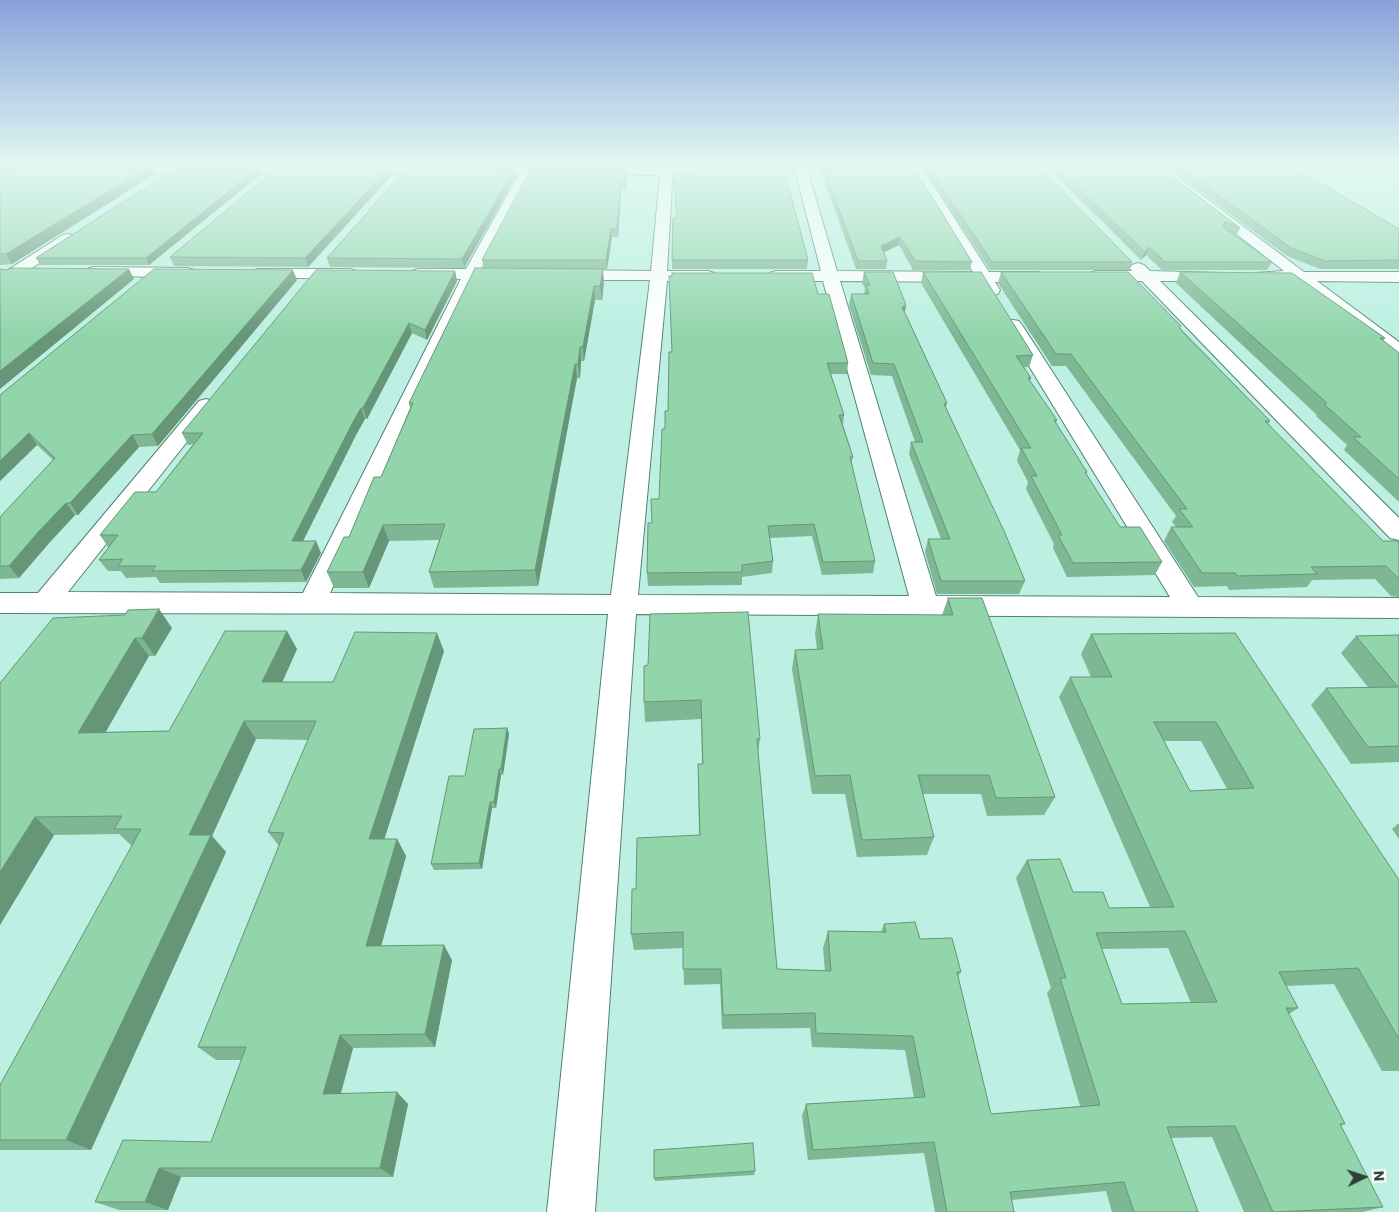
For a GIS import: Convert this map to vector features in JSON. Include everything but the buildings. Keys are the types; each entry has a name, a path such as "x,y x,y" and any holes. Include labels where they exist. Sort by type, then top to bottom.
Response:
{"street":[{"path":"311,604 471,274 499,223"},
{"path":"571,1212 623,605 659,276 662,223"},
{"path":"815,223 926,606"},
{"path":"950,223 1190,607"},
{"path":"1230,223 1399,351"},
{"path":"0,282 8,272 80,230"},
{"path":"300,289 332,253"},
{"path":"1125,255 1399,532"},
{"path":"133,291 171,260"},
{"path":"8,272 46,272"},
{"path":"76,272 205,273"},
{"path":"244,273 362,274"},
{"path":"402,274 530,275"},
{"path":"550,275 726,276"},
{"path":"764,276 1050,277"},
{"path":"1079,276 1399,277"},
{"path":"45,603 220,389"},
{"path":"53,632 76,602"},
{"path":"0,603 1399,608"}]}
